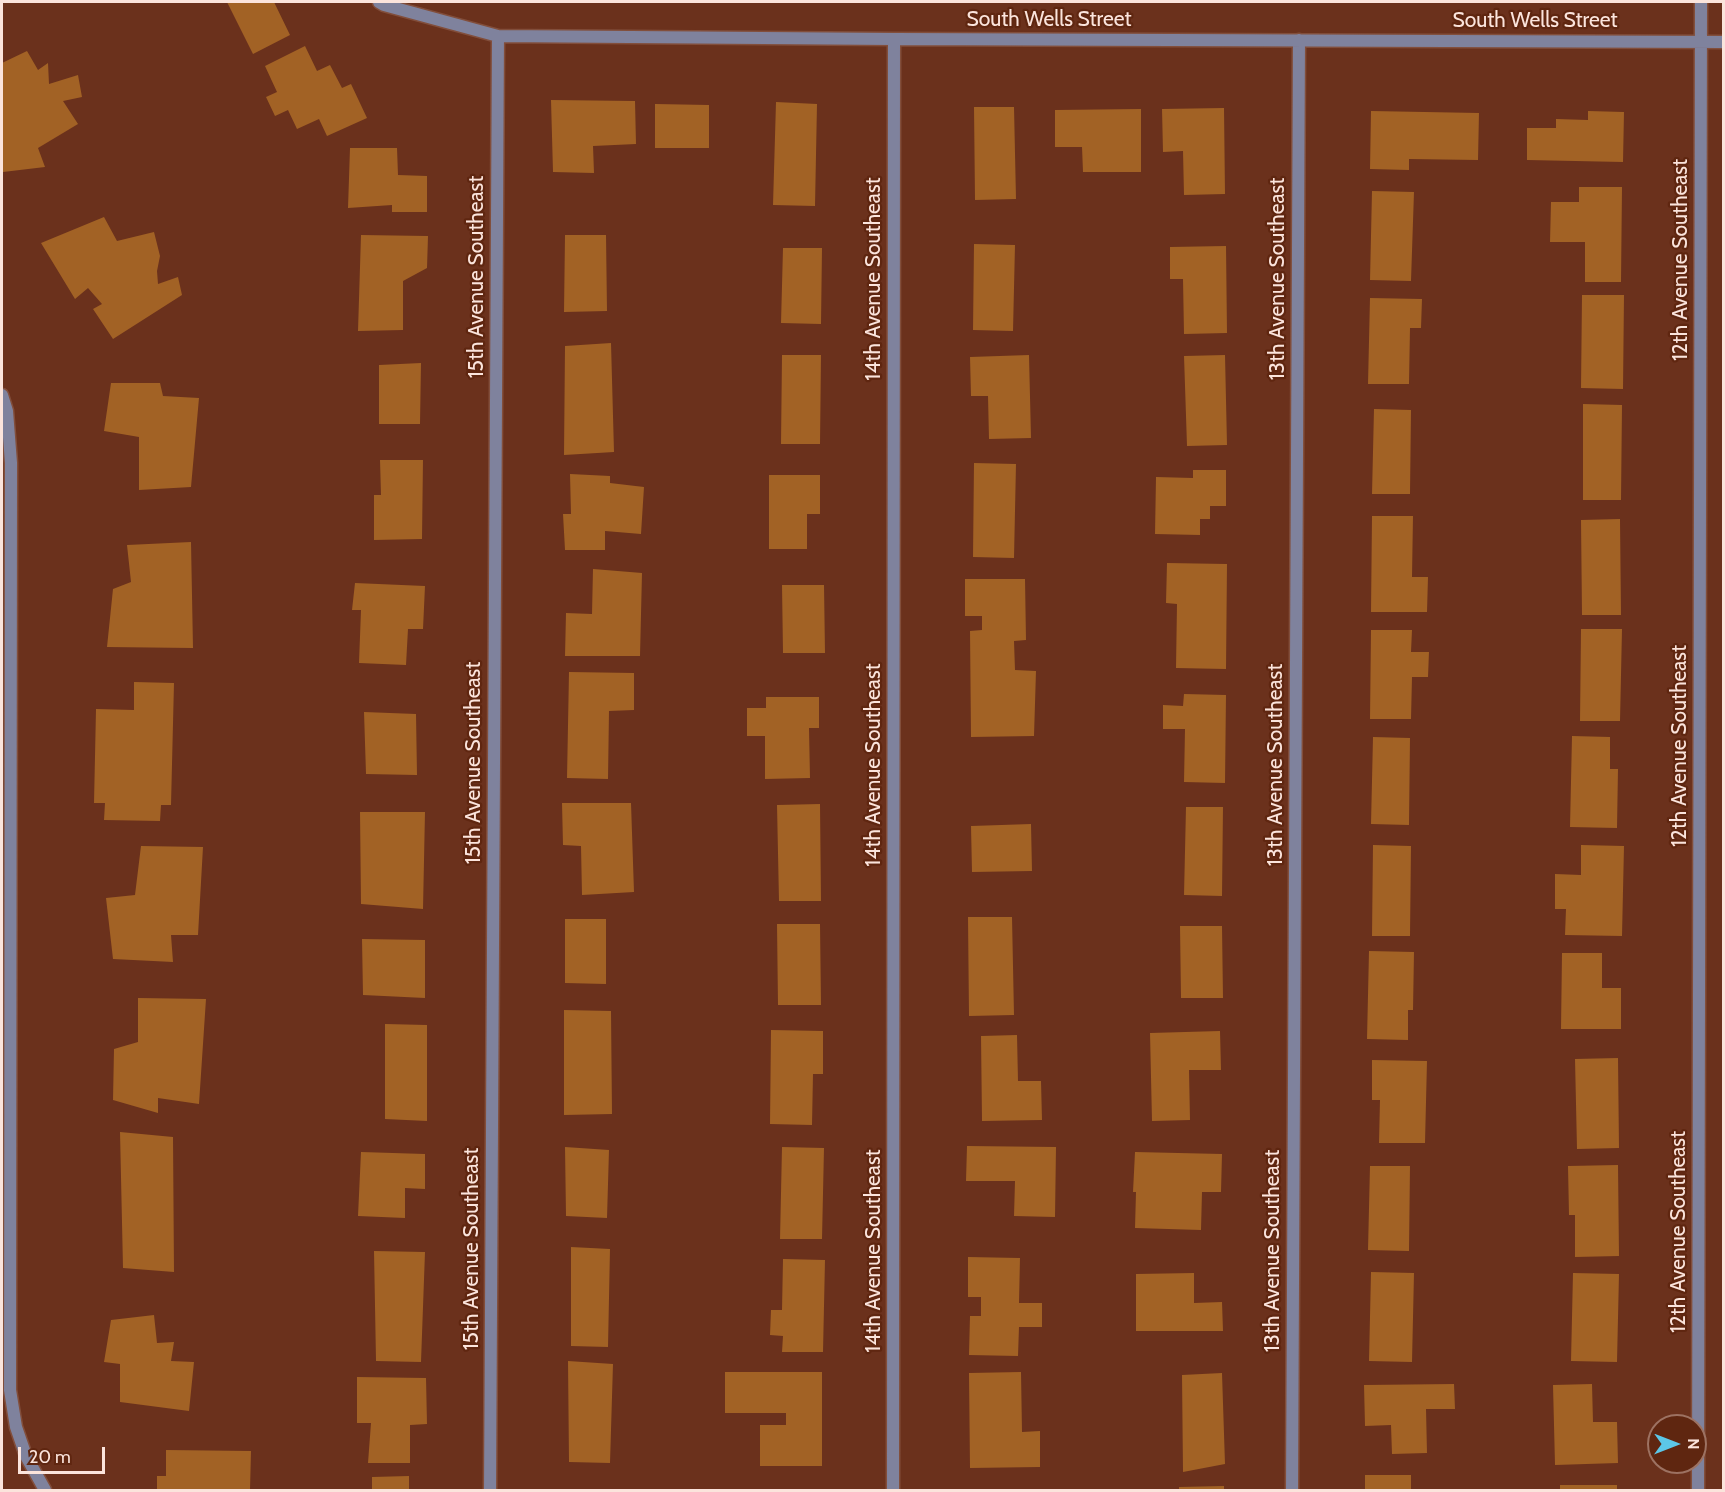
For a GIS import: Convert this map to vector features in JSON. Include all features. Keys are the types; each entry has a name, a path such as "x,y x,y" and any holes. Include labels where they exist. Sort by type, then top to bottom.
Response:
{"street":[{"name":"South Wells Street","path":"379,2 498,36 1724,42"},
{"name":"12th Avenue Southeast","path":"1698,1491 1701,2"},
{"name":"15th Avenue Southeast","path":"490,1491 498,36"},
{"name":"14th Avenue Southeast","path":"893,1491 894,39"},
{"name":"13th Avenue Southeast","path":"1292,1491 1299,40"},
{"path":"2,395 7,411 10,463 10,1390 16,1427 26,1456 45,1491"}],"building":[{"path":"227,2 274,2 290,35 253,54"},
{"path":"305,46 317,71 330,65 342,88 351,84 367,118 327,136 319,119 297,129 288,110 275,116 266,97 277,92 265,66"},
{"path":"27,51 38,70 48,63 49,84 78,75 82,97 63,101 78,124 38,148 45,167 3,172 2,63"},
{"path":"551,100 635,101 636,144 593,146 594,173 553,172"},
{"path":"776,102 817,104 815,206 773,205"},
{"path":"655,104 709,105 709,148 655,148"},
{"path":"974,107 1014,107 1016,199 975,200"},
{"path":"1224,108 1225,194 1184,195 1183,151 1163,152 1162,109"},
{"path":"1141,109 1141,172 1083,172 1082,147 1055,147 1055,110"},
{"path":"1371,111 1479,113 1478,160 1409,159 1409,170 1370,169"},
{"path":"1588,111 1624,112 1623,162 1527,160 1527,128 1556,128 1556,119 1588,120"},
{"path":"350,148 397,148 398,175 427,176 427,212 392,212 392,205 348,208"},
{"path":"1579,187 1622,187 1621,282 1585,282 1585,242 1550,242 1551,202 1579,202"},
{"path":"1372,191 1414,192 1411,281 1370,280"},
{"path":"104,217 117,241 154,232 160,256 157,271 158,284 178,277 182,295 113,339 93,309 102,304 88,288 75,299 41,243"},
{"path":"361,235 428,236 427,268 403,281 403,330 358,331"},
{"path":"565,235 606,235 607,311 564,312"},
{"path":"974,244 1015,245 1013,331 973,330"},
{"path":"1226,246 1227,333 1184,334 1183,279 1170,279 1170,247"},
{"path":"783,248 822,248 821,324 781,323"},
{"path":"1582,295 1624,295 1623,389 1581,388"},
{"path":"1370,298 1422,299 1421,328 1410,328 1409,384 1368,384"},
{"path":"611,343 614,452 564,455 565,346"},
{"path":"782,355 821,355 820,444 781,444"},
{"path":"1029,355 1031,438 989,439 988,396 971,396 970,357"},
{"path":"1225,355 1227,445 1187,446 1184,356"},
{"path":"421,363 420,424 379,424 379,365"},
{"path":"111,383 160,383 163,396 199,398 191,487 139,490 139,437 104,431"},
{"path":"1583,404 1622,405 1621,500 1583,500"},
{"path":"1374,409 1411,410 1410,494 1372,494"},
{"path":"380,460 423,460 422,539 374,540 374,495 381,495"},
{"path":"974,463 1016,464 1014,558 973,557"},
{"path":"1193,470 1226,470 1226,506 1210,506 1210,519 1200,519 1200,535 1155,534 1156,477 1193,478"},
{"path":"570,474 610,476 610,483 644,487 641,534 605,531 605,550 565,550 563,514 571,514"},
{"path":"769,475 820,475 820,514 807,514 807,549 769,549"},
{"path":"1372,516 1413,516 1412,577 1428,577 1427,612 1371,612"},
{"path":"1620,519 1621,615 1582,615 1581,520"},
{"path":"191,542 193,648 107,647 113,589 131,582 127,545"},
{"path":"1167,563 1227,564 1226,669 1176,668 1177,604 1166,603"},
{"path":"593,569 642,573 640,656 565,656 566,613 592,614"},
{"path":"965,579 1025,579 1026,640 1014,641 1015,670 1036,671 1034,736 971,737 970,631 982,630 982,616 965,616"},
{"path":"355,583 425,586 423,629 408,629 406,665 359,663 361,610 352,610"},
{"path":"782,585 824,585 825,653 783,653"},
{"path":"1581,629 1622,629 1620,721 1580,721"},
{"path":"1371,630 1412,630 1411,652 1429,652 1428,677 1412,677 1411,719 1370,719"},
{"path":"569,672 634,673 634,710 609,711 608,779 567,778"},
{"path":"134,682 174,683 171,805 161,805 160,821 104,820 105,803 94,803 96,709 134,710"},
{"path":"1184,694 1226,695 1225,783 1184,782 1185,729 1163,729 1163,705 1183,706"},
{"path":"766,697 819,697 819,728 809,728 810,778 765,779 765,736 747,736 747,708 766,708"},
{"path":"364,712 416,714 417,775 366,774"},
{"path":"1572,736 1610,737 1610,769 1618,769 1617,828 1570,827"},
{"path":"1373,737 1410,738 1409,825 1371,824"},
{"path":"562,803 631,803 634,892 582,895 581,846 563,845"},
{"path":"820,804 821,901 779,901 777,805"},
{"path":"1186,807 1223,807 1222,896 1184,895"},
{"path":"360,812 425,812 423,909 361,904"},
{"path":"1031,824 1032,871 972,872 971,826"},
{"path":"1373,845 1411,846 1410,936 1372,936"},
{"path":"1581,845 1624,846 1622,936 1565,935 1566,909 1555,909 1555,874 1581,875"},
{"path":"141,846 203,847 198,935 171,935 173,962 113,959 106,898 135,895"},
{"path":"968,917 1012,917 1014,1015 969,1016"},
{"path":"565,919 606,919 606,984 565,983"},
{"path":"777,924 820,924 821,1005 778,1005"},
{"path":"1180,926 1222,926 1223,998 1181,998"},
{"path":"362,939 425,940 425,998 363,995"},
{"path":"1369,951 1414,952 1413,1010 1408,1010 1408,1040 1367,1039"},
{"path":"1562,953 1602,953 1602,988 1621,988 1621,1029 1561,1029"},
{"path":"138,998 206,999 199,1104 158,1098 158,1113 113,1100 114,1049 138,1042"},
{"path":"564,1010 611,1011 612,1114 564,1115"},
{"path":"385,1024 427,1025 427,1121 385,1119"},
{"path":"771,1030 823,1031 823,1074 813,1074 812,1125 770,1124"},
{"path":"1220,1031 1221,1070 1189,1070 1190,1120 1152,1121 1150,1033"},
{"path":"1017,1035 1018,1081 1041,1081 1042,1120 982,1121 981,1036"},
{"path":"1618,1058 1619,1148 1577,1149 1575,1059"},
{"path":"1372,1060 1427,1061 1425,1143 1379,1143 1380,1100 1372,1100"},
{"path":"120,1132 173,1137 174,1272 123,1268"},
{"path":"967,1146 1056,1147 1055,1217 1014,1216 1015,1181 966,1181"},
{"path":"565,1147 609,1150 607,1218 566,1216"},
{"path":"782,1147 824,1148 822,1239 780,1239"},
{"path":"361,1152 425,1154 425,1189 405,1188 405,1218 358,1216"},
{"path":"1135,1152 1222,1154 1221,1192 1202,1192 1201,1230 1135,1228 1136,1192 1133,1192"},
{"path":"1618,1165 1619,1256 1575,1257 1575,1215 1569,1215 1568,1166"},
{"path":"1370,1166 1410,1166 1409,1251 1368,1250"},
{"path":"571,1247 610,1249 608,1347 571,1346"},
{"path":"374,1251 425,1252 421,1362 376,1361"},
{"path":"968,1257 1020,1258 1019,1303 1042,1303 1042,1327 1019,1327 1018,1356 969,1355 970,1316 981,1316 981,1297 968,1297"},
{"path":"783,1259 825,1260 823,1352 782,1352 783,1336 770,1335 771,1310 782,1310"},
{"path":"1371,1272 1414,1273 1412,1362 1369,1361"},
{"path":"1194,1273 1194,1303 1222,1302 1223,1331 1136,1331 1136,1274"},
{"path":"1573,1273 1619,1274 1617,1362 1571,1361"},
{"path":"154,1315 157,1343 174,1342 171,1361 194,1362 189,1411 120,1402 120,1364 104,1362 111,1320"},
{"path":"568,1361 613,1364 610,1463 569,1462"},
{"path":"725,1372 822,1372 822,1466 760,1466 760,1425 786,1425 786,1413 725,1413"},
{"path":"1021,1372 1022,1432 1040,1431 1040,1467 970,1468 969,1373"},
{"path":"1222,1373 1225,1464 1183,1472 1182,1375"},
{"path":"357,1377 426,1378 427,1424 410,1425 410,1463 368,1463 371,1423 357,1423"},
{"path":"1454,1384 1455,1409 1426,1409 1427,1453 1392,1454 1391,1425 1365,1426 1364,1385"},
{"path":"1592,1384 1593,1422 1617,1422 1618,1463 1555,1465 1553,1385"},
{"path":"166,1450 251,1451 250,1490 157,1490 157,1476 166,1476"},
{"path":"1365,1475 1411,1475 1411,1490 1365,1490"},
{"path":"409,1476 409,1490 372,1490 372,1477"},
{"path":"1560,1485 1617,1485 1617,1490 1560,1490"},
{"path":"1224,1486 1224,1490 1179,1490 1179,1487"}]}
